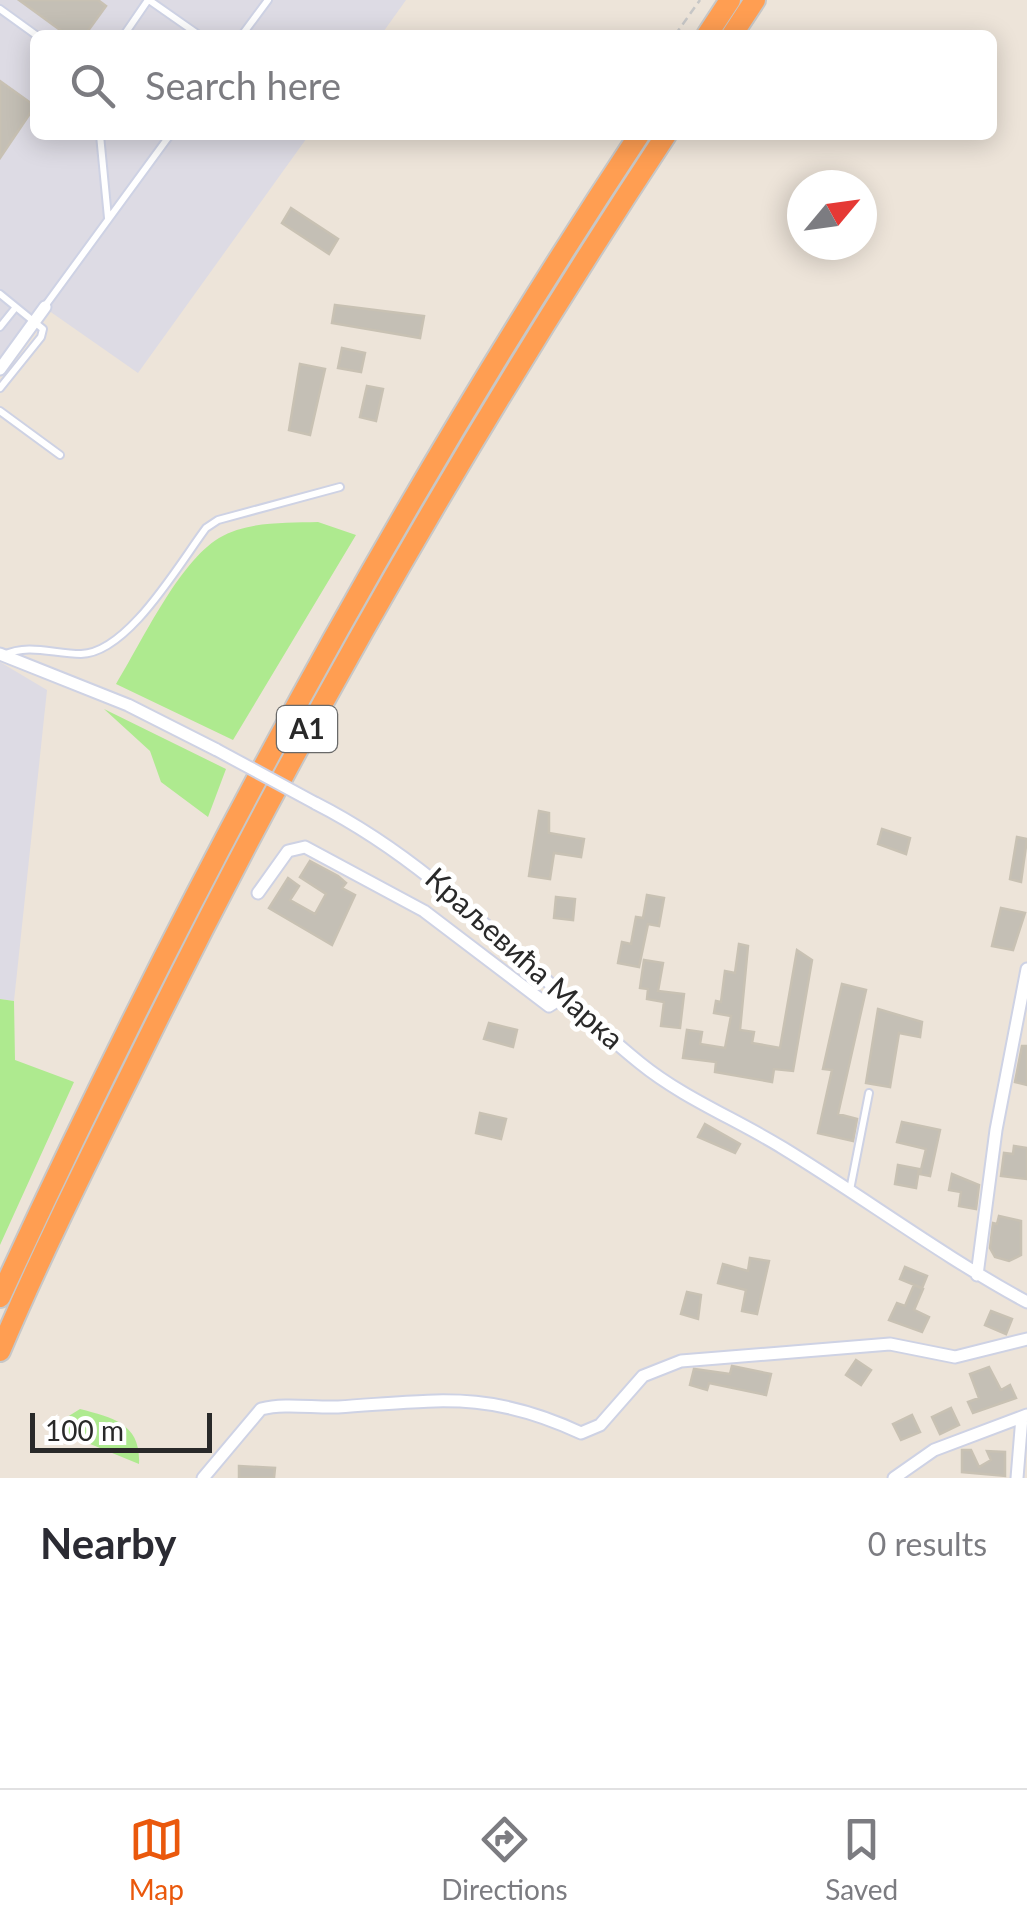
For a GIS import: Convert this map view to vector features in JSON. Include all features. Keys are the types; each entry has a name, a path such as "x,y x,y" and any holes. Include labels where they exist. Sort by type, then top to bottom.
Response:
{"highway":[{"path":"709,30 730,0"},
{"path":"735,30 756,0"},
{"name":"A1","path":"0,1297 98,1086 320,662 450,432 636,140"},
{"name":"A1","path":"0,1351 193,947 305,733 513,372 663,140"}],"street":[{"path":"0,369 45,307"},
{"name":"Краљевића Марка","path":"1,655 128,705 217,750 316,802 424,869 662,1079 850,1191 977,1275 1027,1302"},
{"path":"258,893 288,852 305,848 424,911 549,1006 565,996"},
{"path":"977,1275 996,1130 1027,969"},
{"path":"203,1478 261,1409 270,1407 316,1408 444,1397 485,1400 581,1433 590,1432 643,1376 681,1361 800,1355 890,1344 955,1357 1027,1339"},
{"path":"894,1478 934,1450 1024,1416 1017,1478"}],"lane":[{"path":"128,30 149,0 192,30"},
{"path":"246,30 268,0"},
{"path":"0,9 30,31"},
{"path":"100,140 108,220"},
{"path":"45,307 166,140"},
{"path":"0,294 43,329 41,338 0,388"},
{"path":"0,327 16,306"},
{"path":"0,411 60,454"},
{"path":"1,655 20,647 81,654 99,651 124,635 206,528 218,520 340,487"},
{"path":"850,1191 869,1092"}],"path":[{"path":"679,30 700,0"}],"shaded area":[{"path":"0,0 406,0 385,30 30,30 30,140 305,140 138,373 45,308 0,369"},
{"path":"0,662 47,690 14,1001 0,999"}],"green space":[{"path":"318,522 356,535 233,740 116,684 175,584 204,550 242,528"},
{"path":"104,709 226,769 208,817 161,782 150,751"},
{"path":"0,999 14,1001 15,1060 74,1082 0,1245"},
{"path":"80,1409 114,1420 130,1431 139,1464 78,1439 56,1437 64,1419"}],"building":[{"path":"19,0 98,0 106,6 89,30 60,30"},
{"path":"0,81 30,102 30,113 0,158"},
{"path":"291,208 338,239 329,254 282,223"},
{"path":"335,305 424,316 420,338 332,323"},
{"path":"342,348 365,353 361,372 338,368"},
{"path":"300,364 325,369 310,435 289,430"},
{"path":"367,386 383,389 376,421 360,417"},
{"path":"539,811 549,813 549,833 584,839 581,857 554,853 550,879 529,876"},
{"path":"882,829 910,838 906,854 878,844"},
{"path":"1017,837 1027,839 1021,882 1010,879"},
{"path":"310,861 338,876 346,883 342,888 355,895 332,945 269,908 288,878 299,886 290,900 315,914 326,894 300,877"},
{"path":"647,895 664,898 659,926 648,924 639,967 618,963 622,942 631,944 636,917 643,918"},
{"path":"556,897 575,899 573,920 554,918"},
{"path":"1001,908 1025,913 1013,950 992,946"},
{"path":"739,944 748,946 740,1030 754,1032 752,1043 780,1048 797,950 812,960 793,1071 774,1069 772,1082 715,1072 716,1062 683,1058 687,1030 702,1032 700,1044 725,1048 731,1016 714,1013 716,1001 721,1002 725,971 735,973"},
{"path":"644,960 663,963 658,991 684,994 680,1028 661,1026 664,1002 647,999 648,989 640,988"},
{"path":"842,984 866,990 838,1114 857,1119 853,1141 818,1133 832,1070 823,1069"},
{"path":"878,1009 922,1022 920,1037 899,1033 890,1087 866,1083"},
{"path":"489,1023 517,1030 513,1047 484,1039"},
{"path":"1022,1046 1027,1046 1027,1085 1015,1082"},
{"path":"480,1113 506,1119 501,1139 476,1133"},
{"path":"902,1122 940,1130 930,1176 920,1174 926,1149 897,1142"},
{"path":"705,1124 740,1144 735,1153 698,1137"},
{"path":"1014,1146 1027,1148 1027,1179 1001,1176 1004,1153 1013,1154"},
{"path":"898,1165 919,1169 916,1188 895,1184"},
{"path":"952,1174 979,1185 976,1209 959,1206 961,1192 949,1190"},
{"path":"999,1216 1021,1221 1021,1255 1009,1261 995,1257 990,1248 993,1223 997,1224"},
{"path":"750,1258 769,1261 757,1314 742,1311 746,1290 718,1283 723,1264 748,1271"},
{"path":"905,1267 927,1276 922,1288 900,1279"},
{"path":"914,1285 923,1289 914,1310 929,1317 922,1332 889,1320 897,1303 905,1306"},
{"path":"687,1292 701,1295 698,1319 681,1314"},
{"path":"991,1311 1012,1319 1006,1334 985,1325"},
{"path":"856,1360 871,1370 861,1385 846,1375"},
{"path":"732,1366 771,1374 766,1395 709,1383 707,1390 690,1385 694,1369 730,1374"},
{"path":"989,1367 1001,1390 1010,1385 1016,1398 973,1413 968,1402 979,1398 970,1374"},
{"path":"951,1408 959,1425 940,1434 932,1417"},
{"path":"912,1415 920,1432 901,1440 893,1424"},
{"path":"962,1450 971,1450 979,1467 991,1460 987,1451 1005,1452 1005,1476 962,1472"},
{"path":"239,1466 275,1468 274,1478 239,1478"}]}
